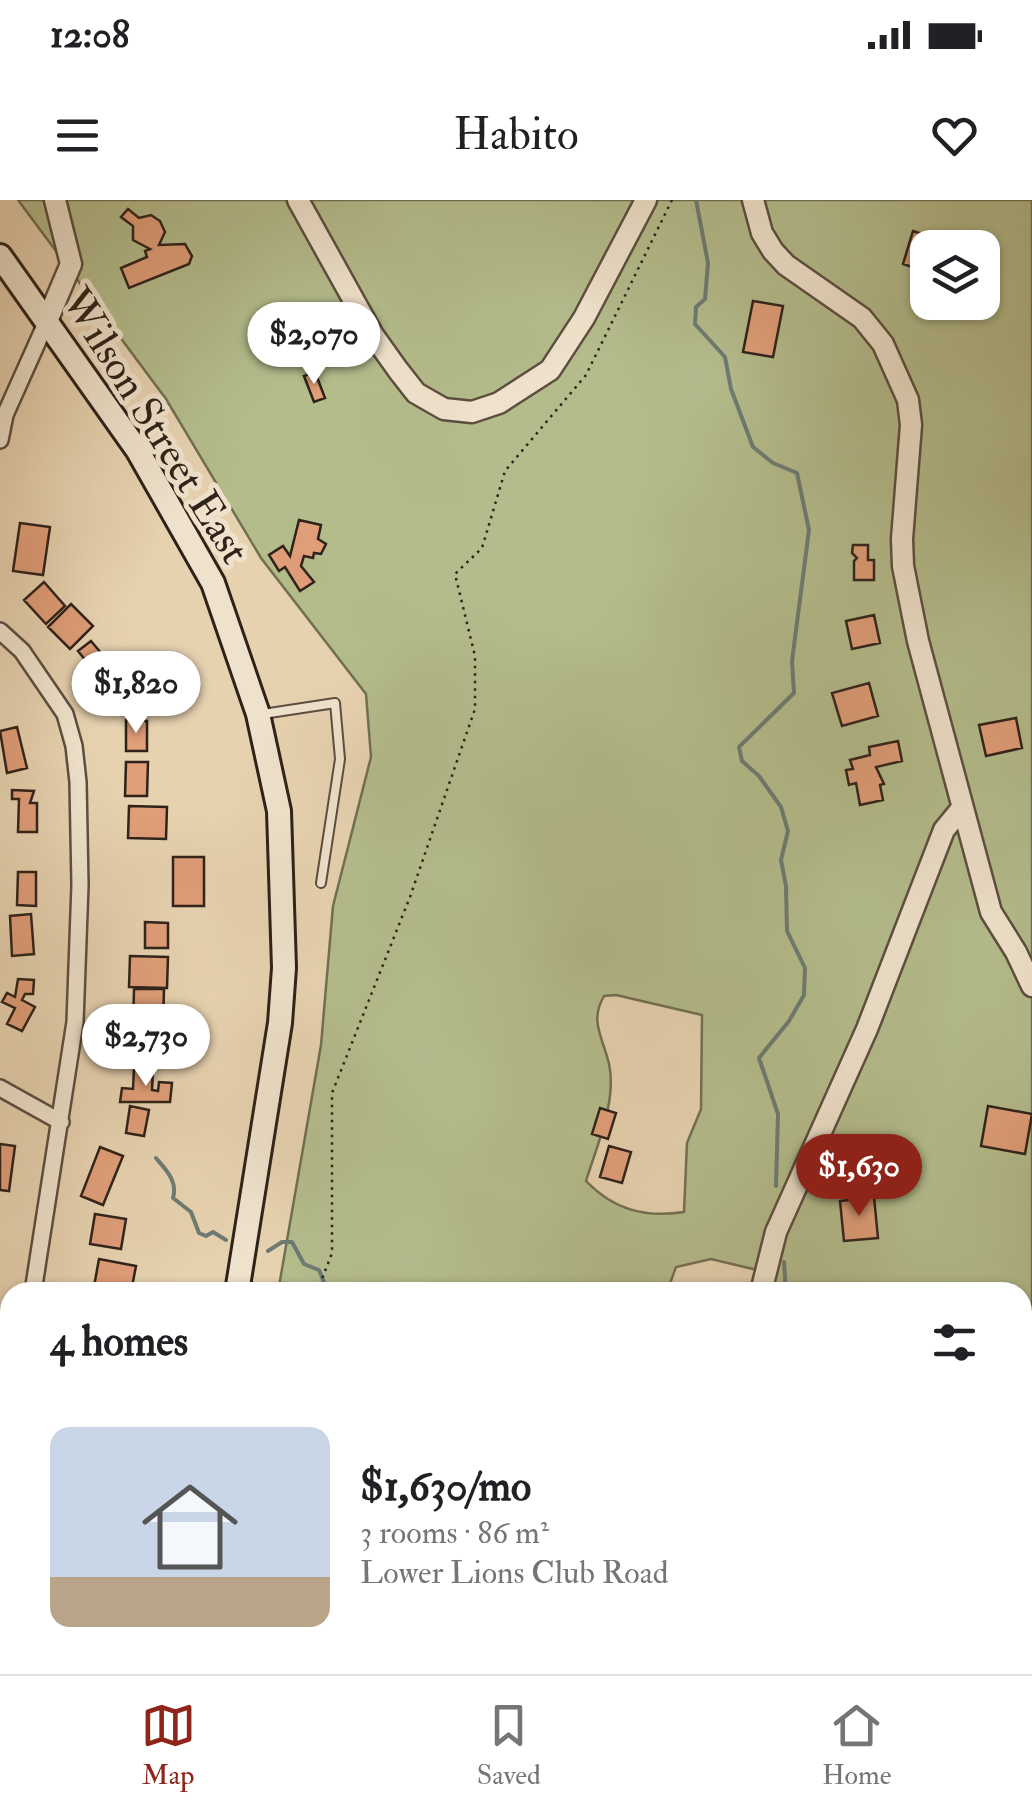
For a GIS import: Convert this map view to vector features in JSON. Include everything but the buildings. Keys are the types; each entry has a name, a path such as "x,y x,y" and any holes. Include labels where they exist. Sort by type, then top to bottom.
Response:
{"main road":[{"name":"Wilson Street East","path":"0,256 138,452 213,583 258,714 279,812 284,968 280,1023 239,1282"}],"street":[{"path":"0,440 3,414 64,288 71,264 56,200"},
{"path":"298,200 373,335 416,393 444,409 472,412 499,403 550,370 584,318 646,200"},
{"path":"753,200 762,233 772,251 862,318 883,344 903,386 912,426 903,566 918,641 991,912 1032,986"},
{"path":"1,635 22,652 47,684 65,714 74,746 80,885 75,1022 36,1282"},
{"path":"764,1282 776,1232 867,1029 944,830 962,808"},
{"path":"0,1088 61,1122"}],"lane":[{"path":"258,714 336,703 340,759 321,882"}],"path":[{"path":"321,1282 332,1253 332,1093 422,864 475,708 475,656 455,574 482,548 505,471 586,375 672,200"}],"green space":[{"path":"18,200 1032,200 1032,1282 770,1282 761,1271 711,1259 676,1267 671,1282 280,1282 321,1045 333,906 371,757 366,694 261,558 166,399","holes":["616,995 702,1015 701,1109 687,1143 684,1212 656,1214 631,1210 608,1199 586,1181 605,1123 610,1093 609,1064 598,1014 604,996"]}],"waterway":[{"path":"696,200 708,263 705,299 696,307 695,324 725,357 731,389 753,447 773,463 797,473 809,530 792,661 794,693 739,747 742,761 759,776 781,807 788,831 781,860 787,931 805,968 804,995 759,1058 778,1114 776,1186"},
{"path":"156,1158 172,1181 173,1198 191,1212 199,1233 206,1236 213,1232 226,1240"},
{"path":"268,1251 282,1242 292,1242 304,1264 319,1270 324,1282"},
{"path":"784,1262 785,1282"}]}
